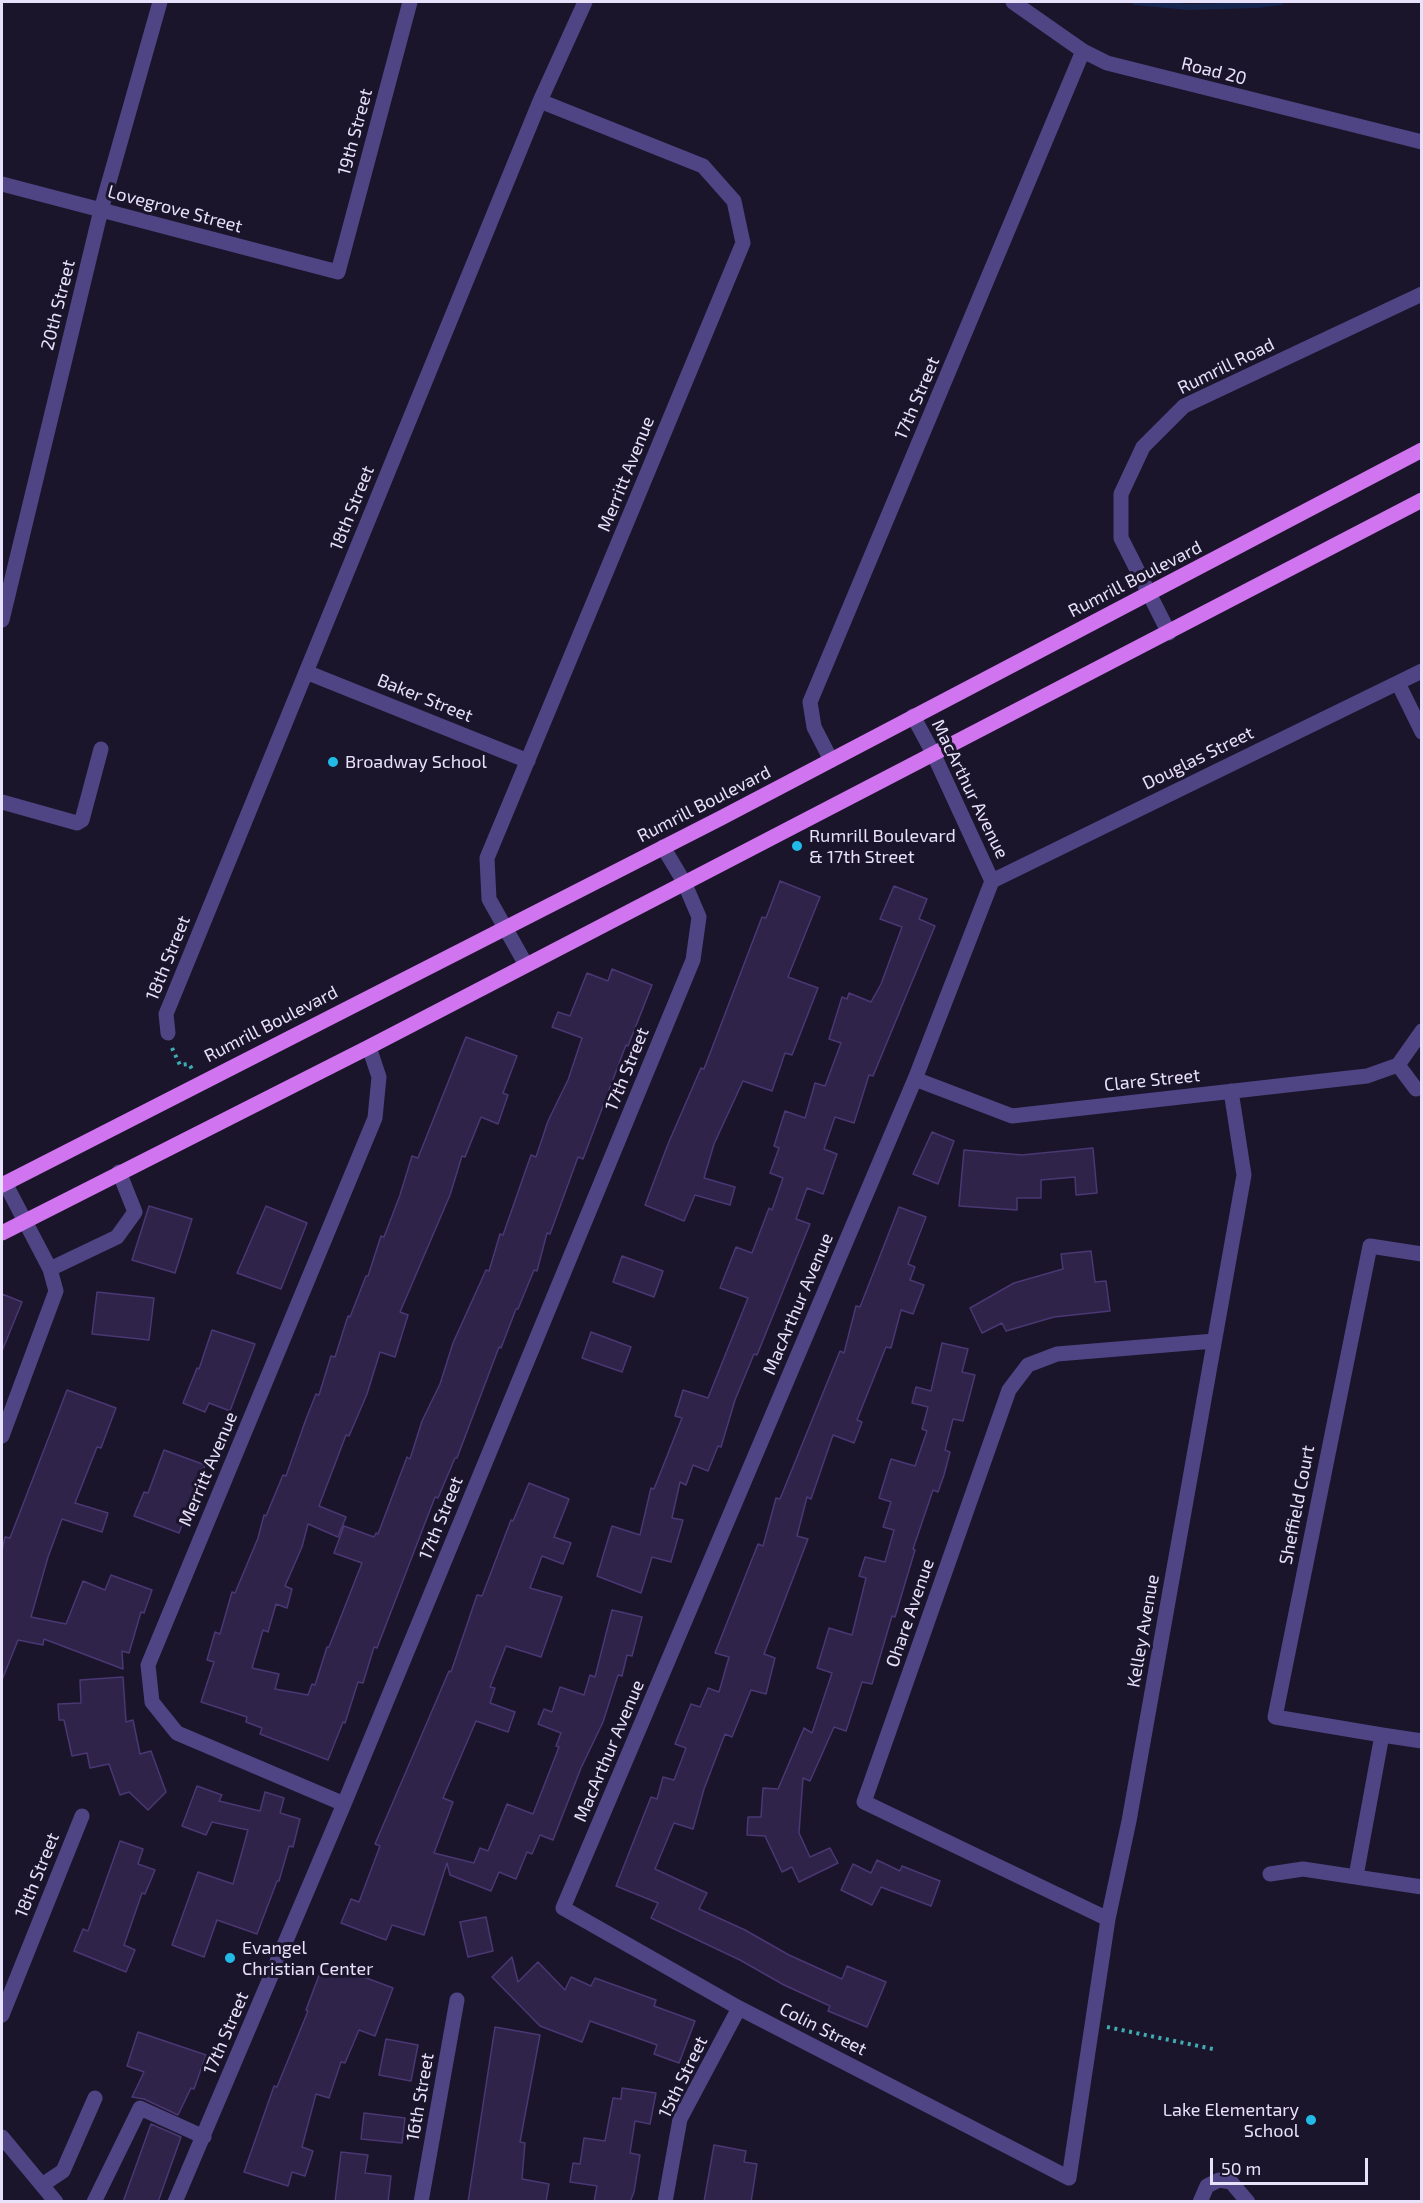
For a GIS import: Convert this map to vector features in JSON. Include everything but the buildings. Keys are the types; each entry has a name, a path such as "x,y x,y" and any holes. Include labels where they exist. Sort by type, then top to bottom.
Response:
{"main road":[{"name":"Rumrill Boulevard","path":"4,1184 504,926 663,847 1151,594 1422,450"},
{"path":"2,1233 369,1047 525,963 1169,633 1422,500"}],"street":[{"name":"20th Street","path":"2,620 101,210 160,2"},
{"name":"19th Street","path":"338,272 410,2"},
{"name":"18th Street","path":"168,1033 166,1014 540,100 585,2"},
{"name":"Road 20","path":"1012,2 1083,51 1107,63 1422,142"},
{"name":"17th Street","path":"831,760 814,727 810,702 1083,51"},
{"name":"Merritt Avenue","path":"525,963 489,899 487,858 743,243 734,201 703,166 540,100"},
{"name":"Lovegrove Street","path":"2,184 338,272"},
{"name":"Rumrill Road","path":"1169,633 1121,538 1121,494 1143,447 1184,406 1422,294"},
{"name":"Douglas Street","path":"992,881 1422,671"},
{"name":"Baker Street","path":"306,672 528,761"},
{"path":"1398,682 1422,732"},
{"name":"MacArthur Avenue","path":"563,1908 915,1079 992,881 933,753 913,716"},
{"path":"2,802 77,823 85,816 101,749"},
{"name":"17th Street","path":"176,2202 344,1804 693,960 699,917 684,882 663,847"},
{"path":"1416,1089 1398,1065 1422,1031"},
{"name":"Merritt Avenue","path":"344,1804 177,1733 152,1702 148,1665 375,1118 379,1077 369,1047"},
{"name":"Clare Street","path":"915,1079 1012,1116 1367,1076 1398,1065"},
{"name":"Kelley Avenue","path":"1069,2178 1108,1919 1129,1821 1244,1175 1231,1091"},
{"path":"50,1269 117,1238 135,1212 119,1172"},
{"path":"2,1436 56,1291 50,1269 26,1220 4,1184"},
{"name":"Sheffield Court","path":"1422,1254 1370,1246 1275,1717 1422,1740"},
{"name":"Ohare Avenue","path":"1108,1919 864,1802 1009,1390 1015,1382 1028,1365 1057,1354 1214,1341"},
{"path":"1356,1876 1382,1735"},
{"name":"18th Street","path":"2,2015 82,1816"},
{"path":"1270,1874 1303,1869 1422,1887"},
{"name":"Colin Street","path":"563,1908 739,2008 1069,2178"},
{"name":"16th Street","path":"421,2202 457,2000"},
{"name":"15th Street","path":"665,2202 680,2119 739,2008"},
{"path":"42,2185 63,2171 95,2098"},
{"path":"94,2202 140,2108 204,2137"},
{"path":"2,2137 56,2202"},
{"path":"1200,2202 1207,2186 1219,2180 1231,2182 1248,2202"}],"path":[{"path":"168,1033 180,1065 189,1064 192,1069"},
{"path":"1092,2024 1214,2049"}],"waterway":[{"path":"1135,2 1188,7 1281,2"}],"place":[{"name":"Broadway School","path":"333,762"},
{"name":"Rumrill Boulevard & 17th Street","path":"797,846"},
{"name":"Evangel Christian Center","path":"230,1958"},
{"name":"Lake Elementary School","path":"1311,2120"}]}
